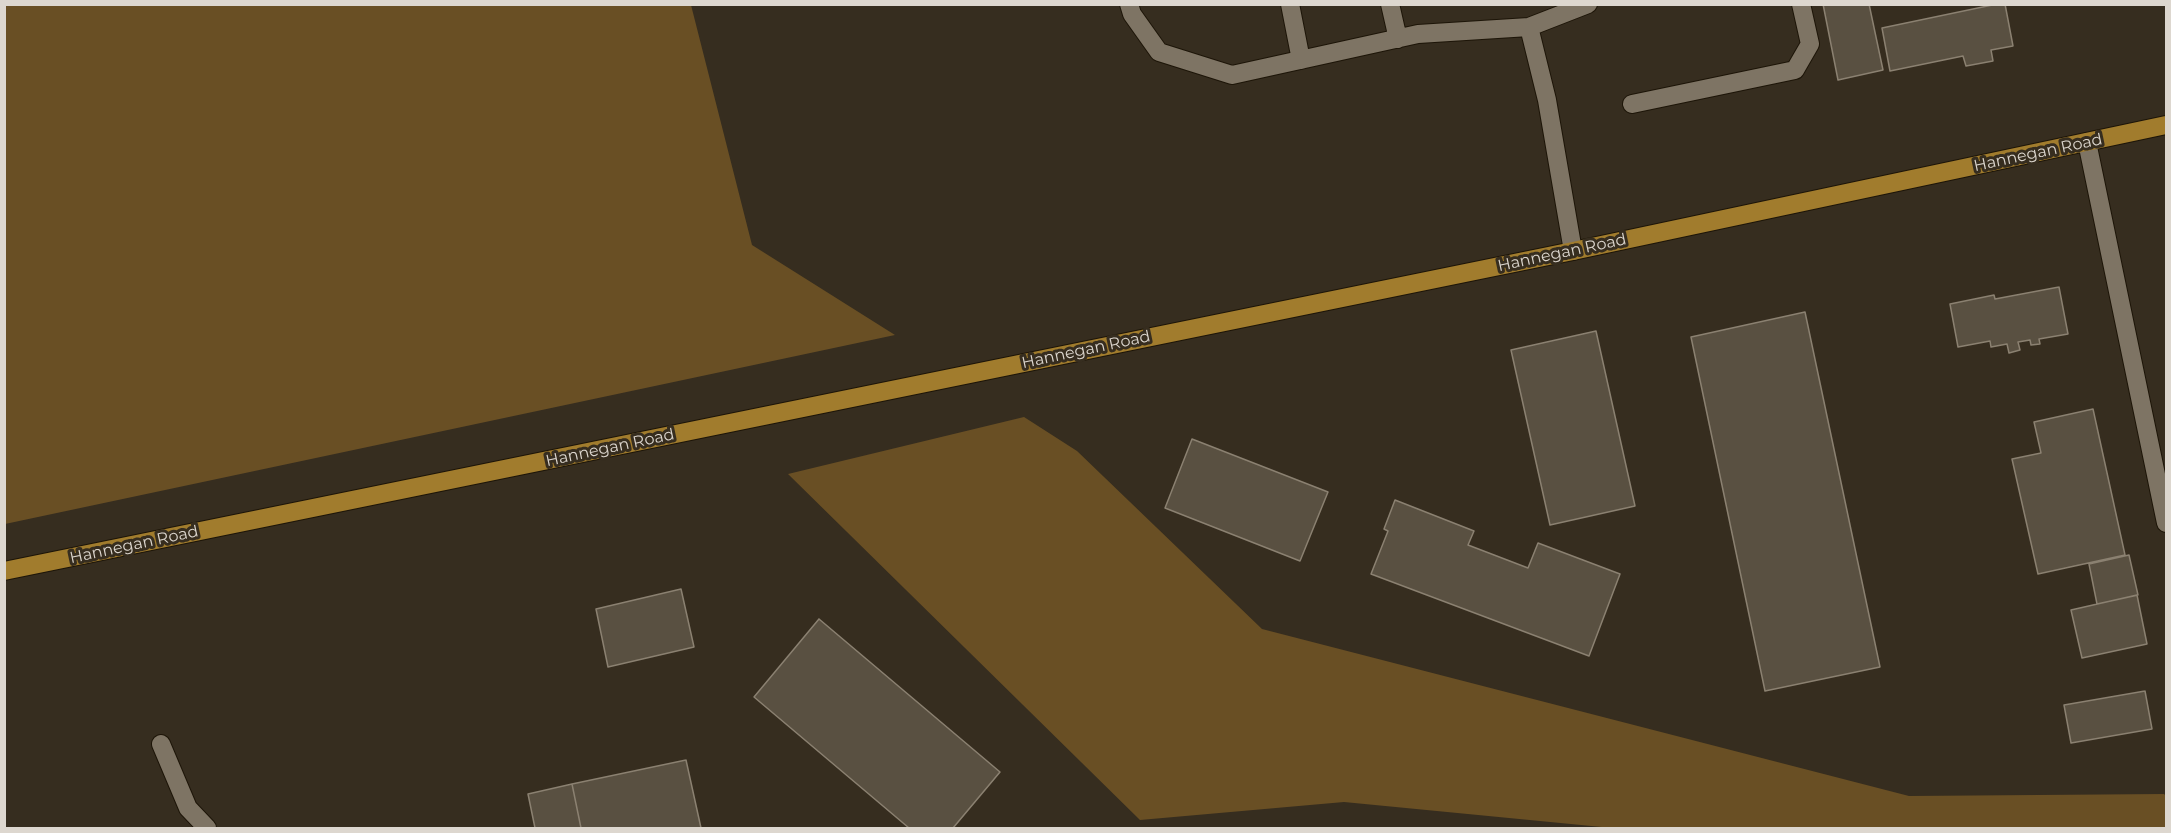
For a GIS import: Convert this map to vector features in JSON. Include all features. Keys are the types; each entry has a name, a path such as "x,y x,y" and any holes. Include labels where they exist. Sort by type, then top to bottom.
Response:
{"main road":[{"name":"Hannegan Road","path":"4,572 1573,251 2166,125"}],"lane":[{"path":"1129,4 1132,14 1159,52 1232,75 1418,34 1529,27 1588,4"},
{"path":"1290,4 1301,60"},
{"path":"1390,4 1398,39"},
{"path":"1632,104 1795,70 1810,44 1801,4"},
{"path":"1529,27 1546,100 1573,251"},
{"path":"2087,142 2166,523"},
{"path":"161,744 188,808 207,828"}],"shaded area":[{"path":"4,5 691,5 752,245 895,335 5,524"},
{"path":"1024,417 1077,451 1262,629 1909,796 2164,794 2166,796 2166,828 1612,828 1344,802 1140,820 788,474"}],"building":[{"path":"1823,4 1869,4 1883,70 1838,80"},
{"path":"2005,4 2013,46 1991,50 1993,61 1966,66 1963,56 1890,71 1882,28"},
{"path":"2059,287 2068,334 2039,339 2040,344 2031,345 2030,340 2018,342 2020,350 2009,353 2007,344 1991,347 1990,341 1958,347 1950,304 1994,295 1995,299"},
{"path":"1805,312 1880,667 1765,691 1691,337"},
{"path":"1596,331 1635,506 1550,525 1511,350"},
{"path":"2093,409 2125,555 2038,574 2012,459 2041,453 2034,422"},
{"path":"1192,439 1328,492 1300,561 1165,508"},
{"path":"1395,500 1474,531 1468,545 1528,568 1538,543 1620,574 1589,656 1371,574 1388,531 1384,529"},
{"path":"2129,555 2138,595 2097,604 2089,564"},
{"path":"681,589 694,647 608,667 596,609"},
{"path":"2137,595 2147,644 2082,658 2071,610"},
{"path":"819,619 1000,772 953,828 909,828 754,697"},
{"path":"2145,691 2152,729 2071,743 2064,705"},
{"path":"686,760 701,828 581,828 572,784"},
{"path":"572,784 581,828 535,828 528,794"}]}
